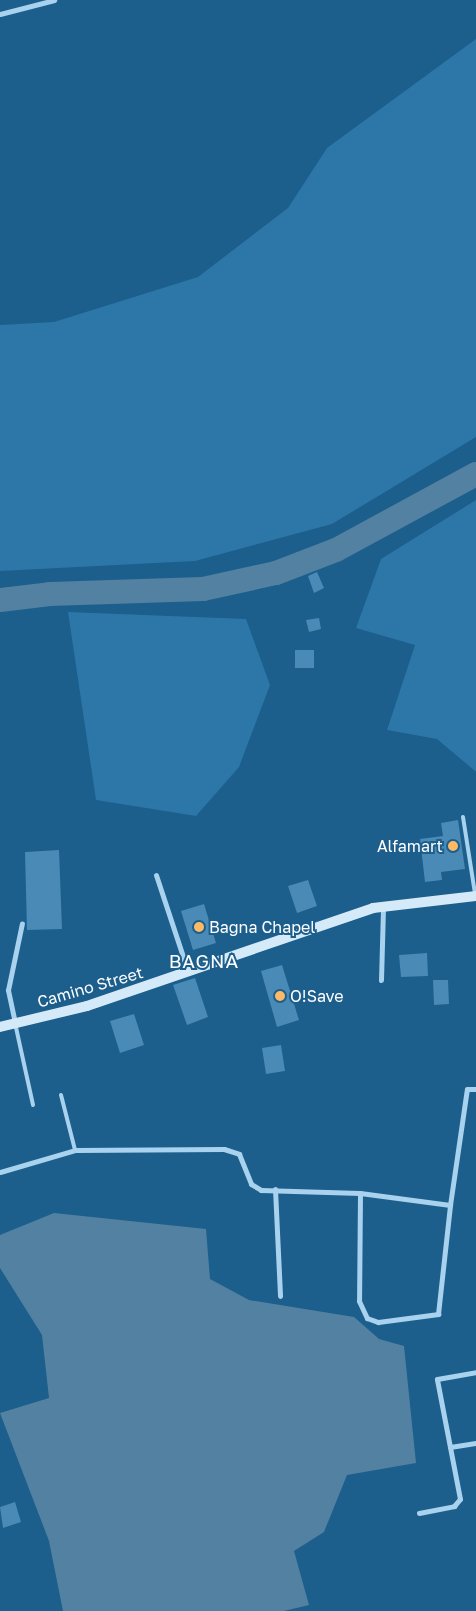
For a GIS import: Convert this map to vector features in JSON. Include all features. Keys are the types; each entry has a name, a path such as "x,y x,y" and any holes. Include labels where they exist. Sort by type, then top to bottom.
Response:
{"main road":[{"name":"Camino Street","path":"0,1027 87,1006 383,907 476,896"}],"street":[{"path":"0,14 54,0"},
{"path":"156,875 188,972"},
{"path":"381,980 383,907"},
{"path":"15,1023 8,990 22,923"},
{"path":"360,1193 359,1301 367,1318 378,1322 438,1314 450,1205 467,1089 476,1089"},
{"path":"0,1172 75,1150 224,1149 239,1154 251,1184 261,1190 360,1193 450,1205"},
{"path":"275,1189 280,1296"},
{"path":"419,1513 459,1503 437,1378 476,1372"},
{"path":"450,1447 476,1443"}],"lane":[{"path":"463,817 476,896"},
{"path":"15,1023 33,1105"},
{"path":"61,1095 75,1150"}],"shaded area":[{"path":"476,39 476,437 332,524 195,561 0,571 0,325 54,322 198,277 288,208 327,148"},
{"path":"476,500 475,771 437,739 387,730 415,645 356,628 381,559"},
{"path":"68,612 246,619 270,685 239,767 196,816 96,800"},
{"path":"54,1213 206,1229 210,1279 249,1300 354,1317 379,1339 404,1346 416,1463 347,1475 324,1532 294,1551 309,1605 284,1611 63,1611 49,1541 0,1413 49,1398 42,1335 0,1268 0,1235"}],"building":[{"path":"317,572 324,588 314,593 308,576"},
{"path":"319,618 321,629 309,632 306,620"},
{"path":"295,650 314,650 314,668 295,668"},
{"path":"458,820 465,869 441,872 442,880 425,882 420,839 443,836 441,823"},
{"path":"59,850 62,929 27,930 25,852"},
{"path":"308,880 317,906 297,913 288,886"},
{"name":"Bagna Chapel","path":"204,904 216,943 193,950 181,911"},
{"path":"427,953 428,976 401,977 399,955"},
{"name":"O!Save","path":"282,965 299,1020 277,1027 261,971"},
{"path":"195,978 208,1017 187,1025 173,985"},
{"path":"433,980 448,980 449,1004 434,1005"},
{"path":"134,1014 144,1045 120,1053 110,1021"},
{"path":"281,1045 285,1071 266,1074 262,1048"},
{"path":"15,1502 21,1522 3,1528 0,1507"}],"waterway":[{"path":"0,600 50,594 203,589 276,573 336,550 476,474"}],"place":[{"name":"Alfamart","path":"453,846"},
{"name":"Bagna Chapel","path":"199,927"},
{"name":"O!Save","path":"280,996"}],"district":[{"name":"BAGNA","path":"204,961"}]}
